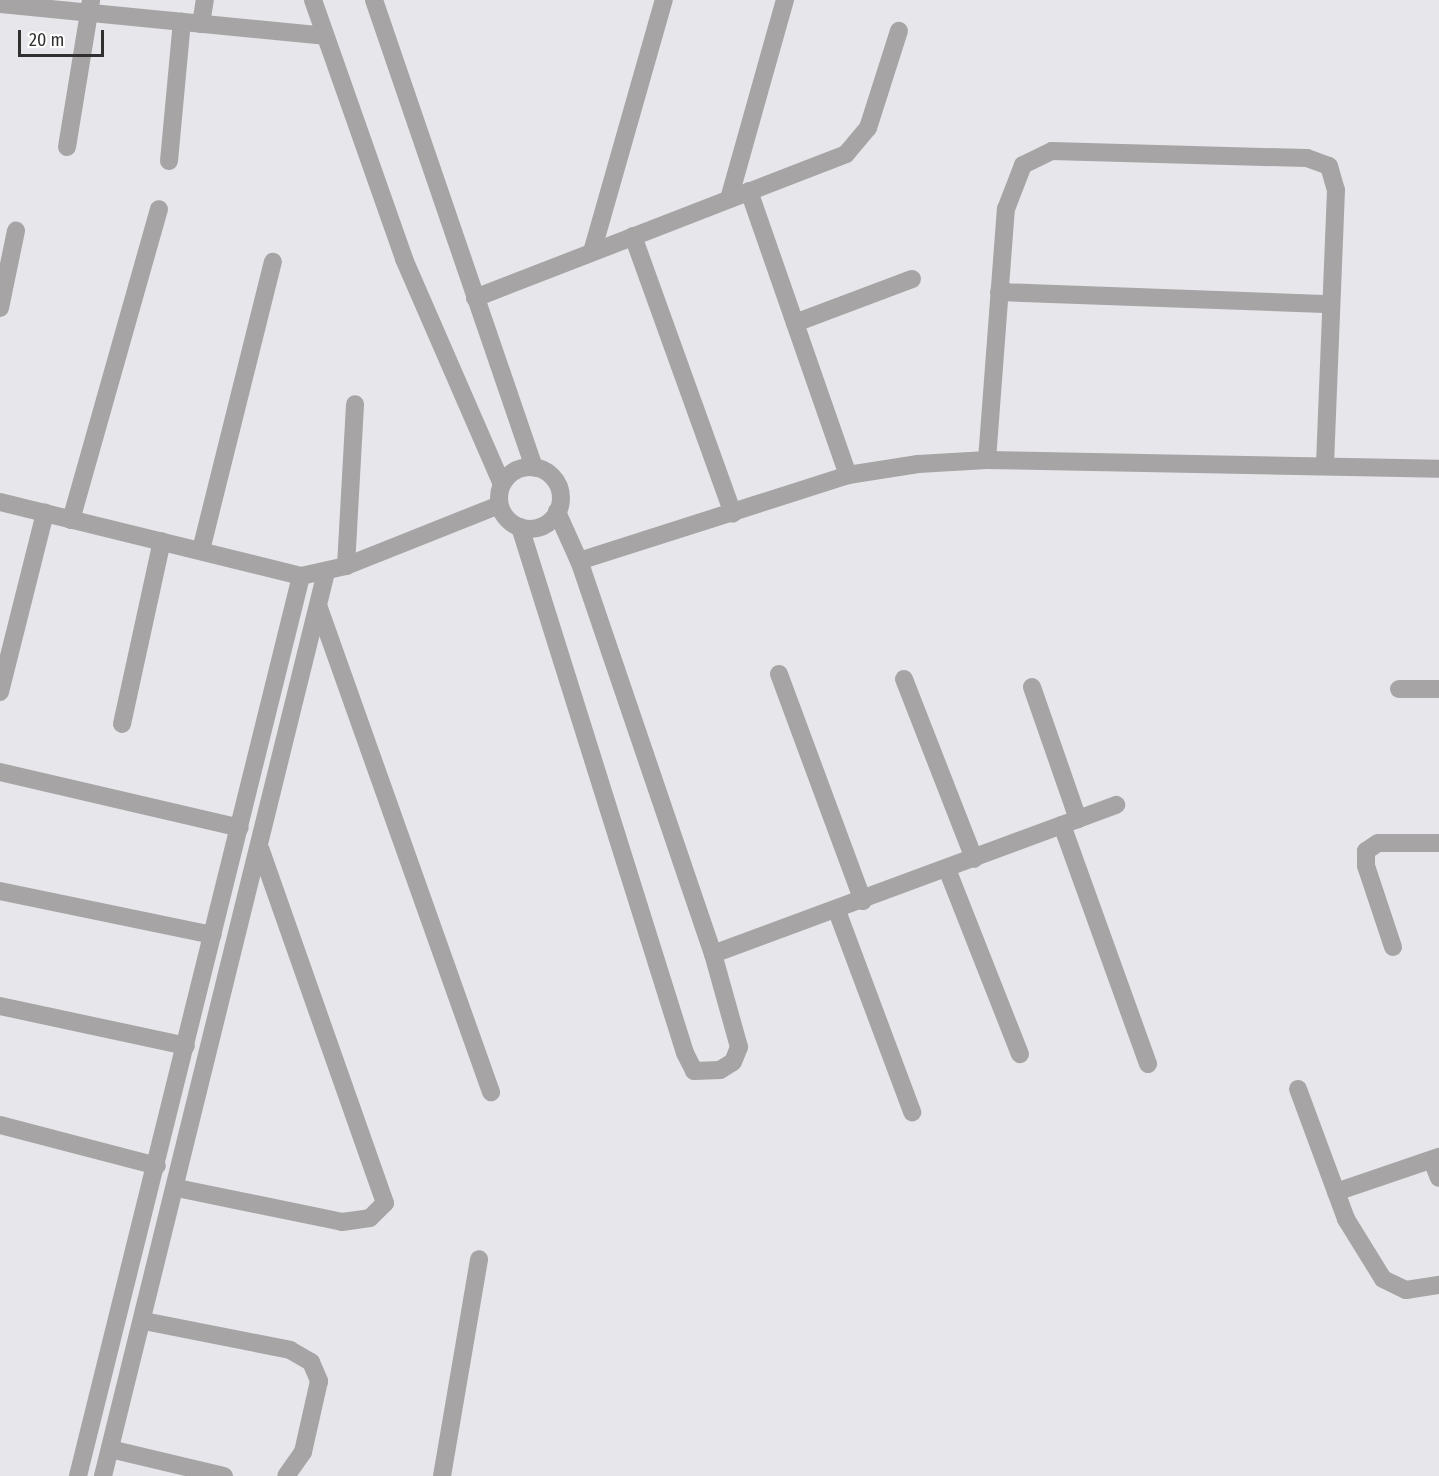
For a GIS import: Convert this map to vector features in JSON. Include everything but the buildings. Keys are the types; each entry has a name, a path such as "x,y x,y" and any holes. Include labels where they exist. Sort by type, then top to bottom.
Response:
{"street":[{"path":"201,24 205,0"},
{"path":"313,0 404,259 502,484 500,505 520,527 685,1053 694,1071 706,1074 733,1062 739,1047 713,954 579,561 557,512 557,484 534,467 374,0"},
{"path":"592,252 664,0"},
{"path":"729,199 786,0"},
{"path":"0,4 90,7 182,22 324,36"},
{"path":"68,147 90,7"},
{"path":"169,161 182,22"},
{"path":"476,298 749,191 860,144 899,31"},
{"path":"987,460 1006,209 1014,179 1035,157 1052,151 1307,158 1321,161 1333,174 1325,466"},
{"path":"749,191 848,475"},
{"path":"71,520 159,209"},
{"path":"0,308 16,231"},
{"path":"633,236 733,514"},
{"path":"201,550 273,262"},
{"path":"795,323 912,279"},
{"path":"999,292 1331,304"},
{"path":"346,566 355,404"},
{"path":"579,561 733,514 848,475 987,460 1439,469"},
{"path":"502,484 516,470 534,467"},
{"path":"0,502 301,576 346,566 500,505"},
{"path":"520,527 542,526 557,512"},
{"path":"0,692 45,513"},
{"path":"122,724 162,541"},
{"path":"103,1476 177,1188 326,572"},
{"path":"78,1476 157,1166 301,576"},
{"path":"319,608 491,1092"},
{"path":"779,674 863,901"},
{"path":"904,679 974,858"},
{"path":"1032,687 1070,822 1148,1064"},
{"path":"1399,689 1439,688"},
{"path":"0,772 240,828"},
{"path":"713,954 837,911 1116,805"},
{"path":"1393,947 1366,851 1378,843 1439,843"},
{"path":"177,1188 342,1222 370,1218 385,1203 260,849"},
{"path":"947,869 1020,1054"},
{"path":"0,891 213,935"},
{"path":"837,911 912,1112"},
{"path":"0,1006 186,1046"},
{"path":"1298,1089 1336,1192 1383,1279 1406,1290 1439,1285"},
{"path":"0,1125 157,1166"},
{"path":"1336,1192 1435,1158 1439,1178"},
{"path":"442,1476 479,1259"},
{"path":"144,1321 290,1350 311,1362 319,1381 305,1442 286,1476"},
{"path":"110,1449 224,1476"}]}
